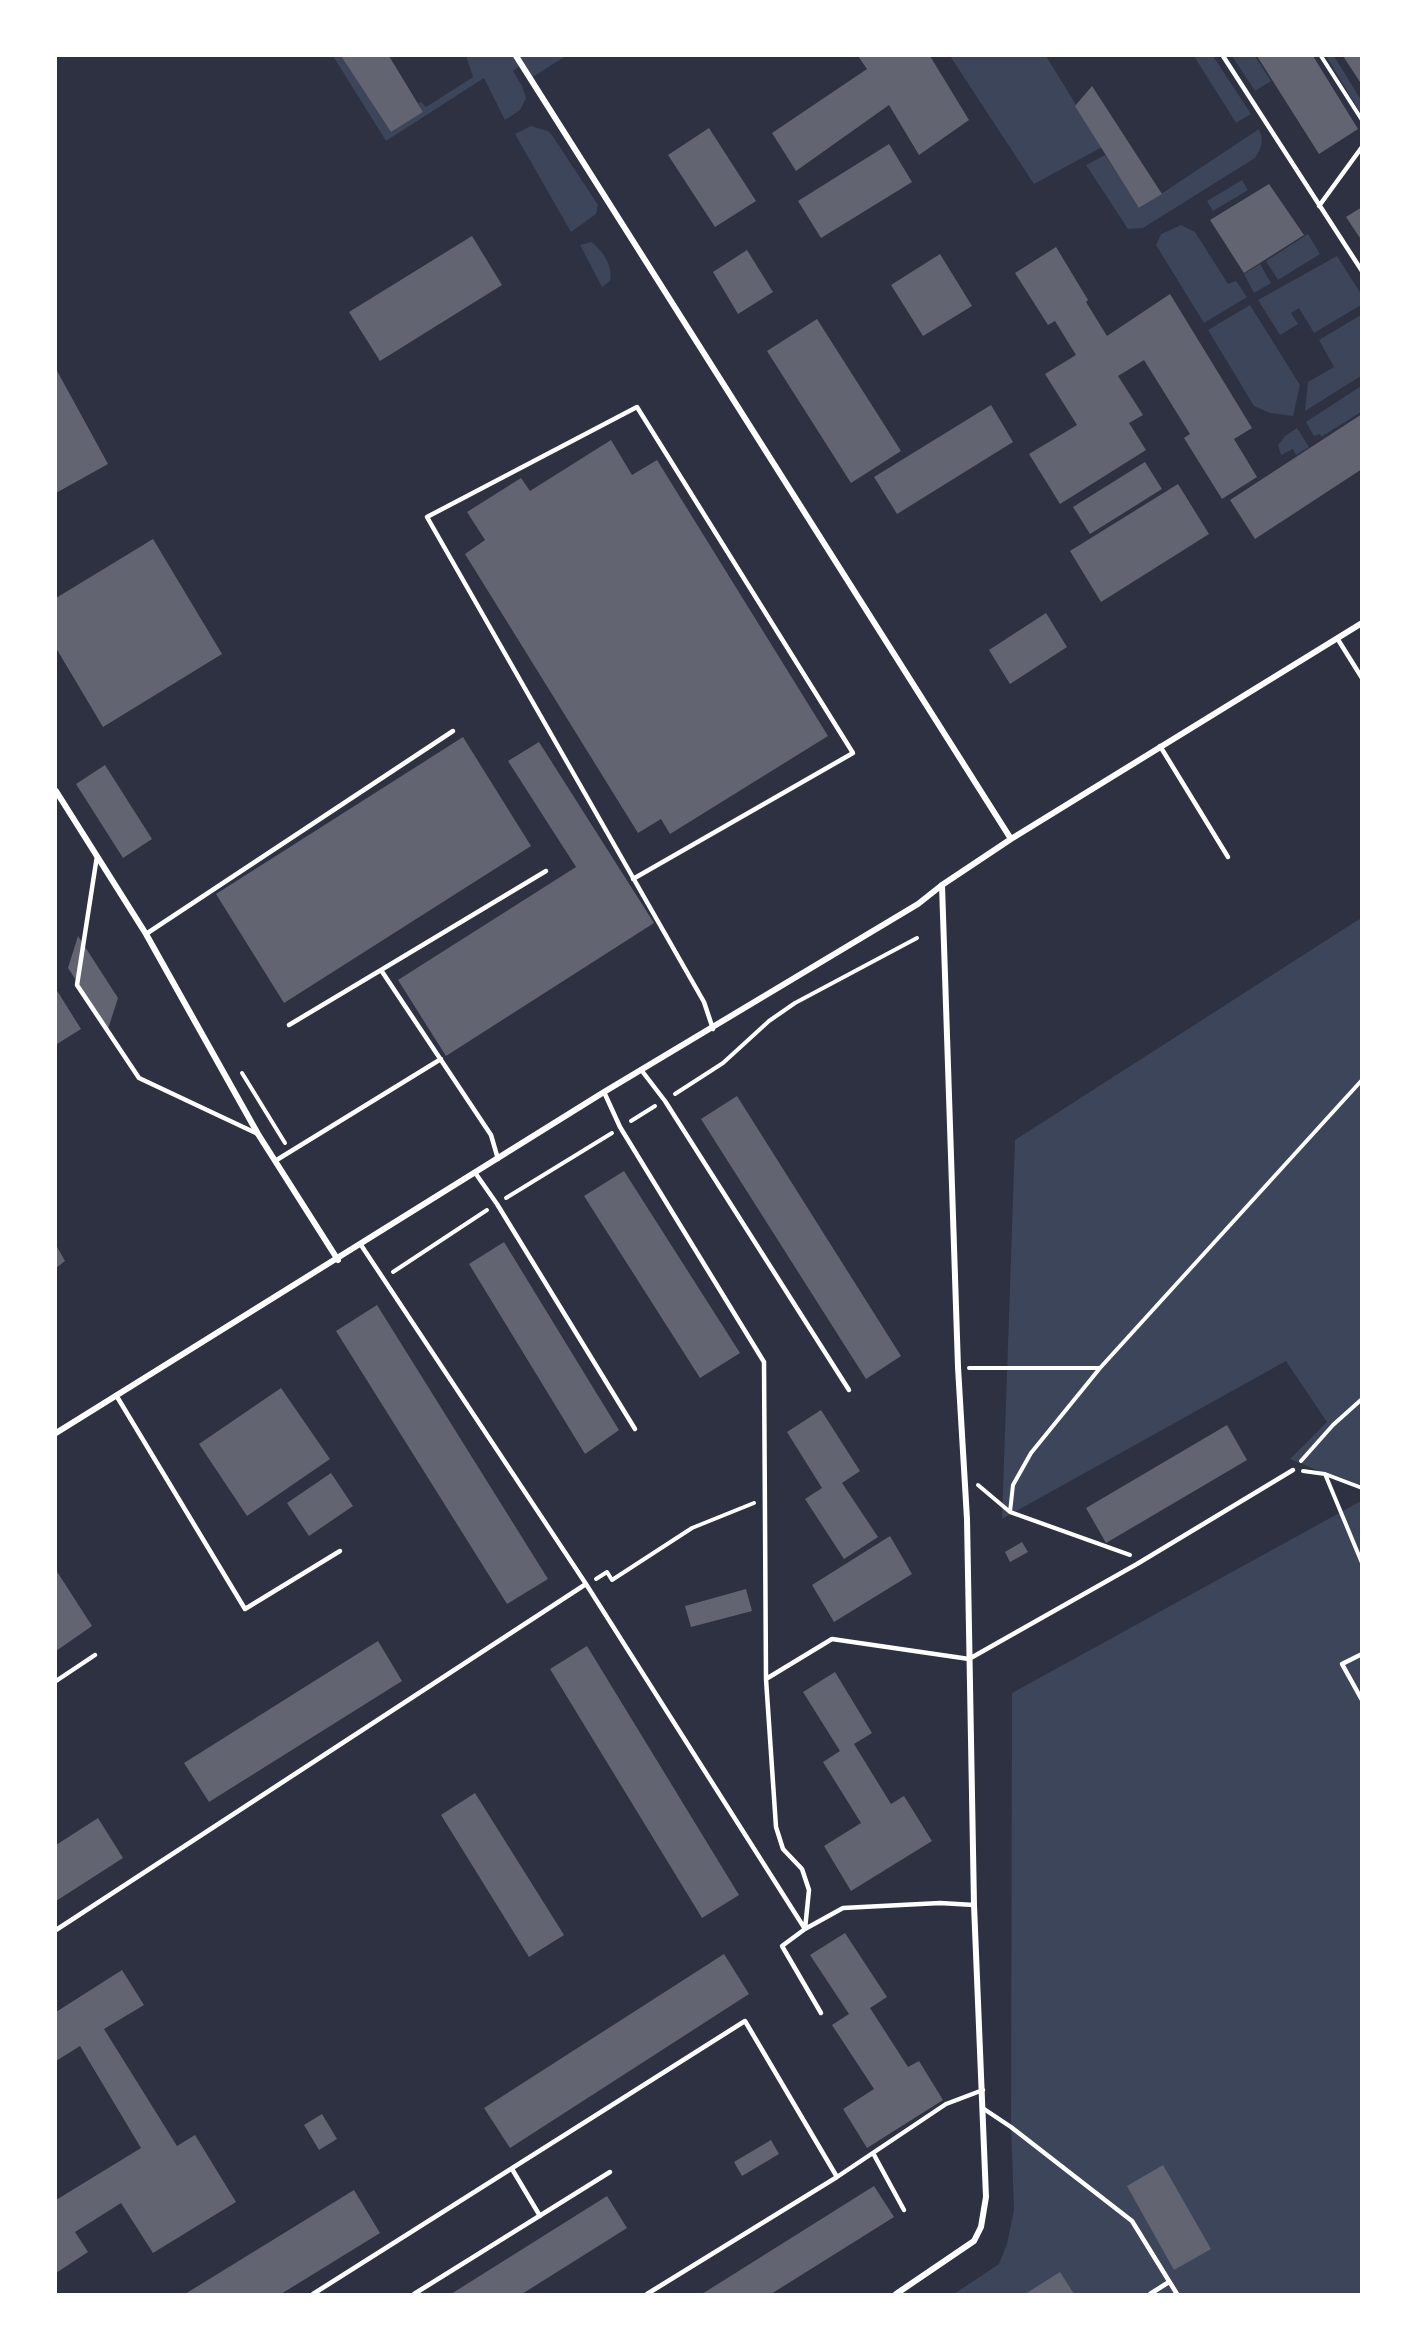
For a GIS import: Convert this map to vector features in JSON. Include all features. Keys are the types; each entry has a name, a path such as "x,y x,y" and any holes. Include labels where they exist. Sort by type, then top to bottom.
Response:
{"street":[{"path":"516,56 1011,839"},
{"path":"56,1433 338,1260 604,1092 713,1029 918,904 942,885 1011,839 1362,623"},
{"path":"56,791 146,934 258,1134 338,1260"},
{"path":"896,2295 974,2241 981,2227 987,2197 974,1905 964,1472 958,1368 942,885"}],"lane":[{"path":"1223,56 1362,271"},
{"path":"1319,206 1362,147"},
{"path":"633,879 853,753 637,407 427,517 633,879 704,1002 713,1029"},
{"path":"1337,638 1362,678"},
{"path":"146,934 453,731"},
{"path":"1160,746 1228,857"},
{"path":"97,856 77,985 139,1078 258,1134"},
{"path":"289,1025 546,871"},
{"path":"381,970 491,1135 498,1159"},
{"path":"275,1161 441,1059"},
{"path":"642,1071 665,1101 849,1390"},
{"path":"604,1092 620,1127 764,1362 766,1679 776,1827 783,1849 802,1869 809,1890 805,1929"},
{"path":"476,1174 497,1203 635,1429"},
{"path":"361,1245 586,1584 805,1929"},
{"path":"116,1395 245,1609 340,1551"},
{"path":"766,1679 832,1639 969,1659 1143,1560 1293,1470"},
{"path":"56,1930 586,1584"},
{"path":"1362,1654 1342,1664 1362,1700"},
{"path":"56,1681 95,1655"},
{"path":"821,2013 782,1946 805,1929 843,1908 940,1903 974,1905"},
{"path":"313,2295 745,2021 837,2177"},
{"path":"646,2295 837,2177 946,2104 983,2090"},
{"path":"984,2109 1011,2127 1132,2221 1177,2295"},
{"path":"873,2153 904,2210"},
{"path":"513,2169 540,2216"},
{"path":"414,2295 610,2172"},
{"path":"1150,2295 1169,2282"}],"path":[{"path":"1321,56 1362,120"},
{"path":"382,1279 497,1203 665,1101 723,1062 795,1003 917,938"},
{"path":"1010,1512 1013,1485 1031,1454 1100,1368 1362,1080"},
{"path":"958,1368 1100,1368"},
{"path":"1293,1470 1333,1425 1362,1400"},
{"path":"1293,1470 1325,1474 1362,1488"},
{"path":"964,1472 1010,1512 1143,1560"},
{"path":"1325,1474 1362,1563"},
{"path":"586,1584 607,1572 612,1580 692,1528 765,1498"}],"shaded area":[{"path":"333,56 341,56 391,132 423,112 418,103 421,102 426,107 473,77 466,56 514,56 520,66 513,71 526,98 520,110 505,120 484,78 386,141"},
{"path":"517,56 566,56 531,78"},
{"path":"950,56 1046,56 1102,147 1034,184"},
{"path":"1194,56 1213,56 1251,114 1236,123"},
{"path":"1232,56 1255,56 1271,81 1255,91"},
{"path":"1326,56 1334,56 1361,100 1361,114"},
{"path":"531,126 548,131 552,135 598,205 596,214 571,232 515,134"},
{"path":"1259,129 1262,144 1255,158 1143,228 1128,229 1086,165 1105,155 1140,208"},
{"path":"1242,180 1248,190 1213,211 1207,201"},
{"path":"1181,225 1195,232 1228,284 1236,281 1247,297 1204,323 1156,245 1161,234"},
{"path":"1308,234 1320,254 1278,280 1266,261"},
{"path":"591,242 603,254 609,265 610,281 602,287 580,245"},
{"path":"1337,256 1361,294 1361,305 1314,333 1299,308 1291,313 1298,324 1280,335 1258,300"},
{"path":"1260,264 1271,283 1254,293 1244,274"},
{"path":"1250,305 1300,385 1293,416 1270,413 1254,406 1208,330"},
{"path":"1361,315 1361,376 1305,411 1308,382 1334,367 1319,340"},
{"path":"1361,386 1361,412 1321,437 1320,434 1314,436 1306,422"},
{"path":"1297,428 1309,447 1296,455 1293,449 1281,455 1278,445 1285,436"},
{"path":"1361,918 1361,1488 1290,1459 1327,1422 1286,1361 1002,1519 1015,1140"},
{"path":"1361,1501 1361,2294 954,2294 999,2264 1007,2244 1014,2210 1011,2126 1012,1693"}],"building":[{"path":"341,56 389,56 423,112 391,132"},
{"path":"858,56 930,56 969,120 919,155 889,105 796,171 772,133 867,69"},
{"path":"1257,56 1313,56 1358,129 1319,154"},
{"path":"1343,56 1362,56 1362,85"},
{"path":"1092,86 1162,194 1139,208 1075,106"},
{"path":"709,128 756,201 715,227 668,155"},
{"path":"889,144 912,182 821,238 798,201"},
{"path":"1269,184 1304,235 1244,273 1210,220"},
{"path":"1362,207 1362,241 1346,217"},
{"path":"472,236 502,285 380,361 349,312"},
{"path":"1056,247 1107,336 1170,294 1252,428 1234,439 1257,477 1222,499 1184,438 1190,434 1144,360 1118,376 1143,415 1129,423 1146,450 1060,504 1029,454 1077,425 1045,374 1076,355 1055,321 1048,325 1015,273"},
{"path":"747,250 773,292 738,314 713,272"},
{"path":"940,254 972,306 923,336 891,285"},
{"path":"817,319 901,451 851,483 767,351"},
{"path":"56,369 108,464 56,493"},
{"path":"991,405 1013,442 897,514 874,477"},
{"path":"1362,414 1362,469 1255,539 1230,500"},
{"path":"611,440 632,475 657,460 828,736 670,834 661,819 638,833 465,554 485,540 467,512 521,478 530,491"},
{"path":"1145,462 1162,489 1090,534 1073,507"},
{"path":"1178,484 1209,534 1101,602 1070,551"},
{"path":"153,539 222,654 103,727 56,648 56,598"},
{"path":"1046,613 1067,647 1010,684 989,650"},
{"path":"463,737 531,846 284,1003 216,894"},
{"path":"539,742 654,923 446,1056 398,980 576,867 508,761"},
{"path":"105,765 152,839 123,858 76,784"},
{"path":"78,936 118,998 108,1029 68,968"},
{"path":"56,989 81,1029 57,1044 56,1042"},
{"path":"737,1096 901,1356 866,1379 701,1119"},
{"path":"624,1171 740,1353 700,1378 584,1196"},
{"path":"504,1242 619,1430 585,1454 469,1264"},
{"path":"56,1245 65,1261 56,1268"},
{"path":"377,1305 548,1579 507,1604 336,1331"},
{"path":"281,1388 330,1459 247,1516 199,1444"},
{"path":"821,1410 860,1471 842,1483 878,1537 844,1559 805,1499 822,1488 787,1432"},
{"path":"1227,1425 1247,1460 1106,1543 1086,1508"},
{"path":"331,1473 353,1506 309,1536 287,1503"},
{"path":"890,1536 912,1574 834,1622 812,1585"},
{"path":"1022,1542 1028,1552 1010,1562 1005,1552"},
{"path":"56,1570 92,1626 56,1651"},
{"path":"746,1589 752,1611 691,1627 685,1606"},
{"path":"378,1641 402,1681 209,1802 184,1763"},
{"path":"587,1646 739,1895 702,1918 550,1669"},
{"path":"835,1672 872,1733 854,1744 891,1804 904,1796 932,1841 851,1891 824,1846 861,1823 823,1762 840,1751 803,1692"},
{"path":"475,1793 564,1935 529,1957 441,1815"},
{"path":"98,1818 123,1858 56,1901 56,1845"},
{"path":"845,1933 887,1997 870,2008 908,2067 919,2061 943,2100 867,2148 843,2109 874,2089 832,2025 849,2014 810,1955"},
{"path":"724,1954 749,1994 510,2148 484,2108"},
{"path":"122,1970 144,2005 104,2029 177,2146 195,2135 236,2202 153,2253 121,2203 75,2232 88,2252 56,2273 56,2200 141,2148 80,2046 56,2061 56,2012"},
{"path":"322,2114 337,2139 319,2150 304,2125"},
{"path":"771,2140 779,2154 742,2176 734,2162"},
{"path":"1163,2165 1211,2249 1174,2270 1127,2186"},
{"path":"874,2186 894,2217 771,2294 702,2294"},
{"path":"354,2190 380,2233 281,2294 185,2294"},
{"path":"607,2196 627,2228 522,2294 451,2294"},
{"path":"1060,2272 1074,2294 1025,2294"}]}
